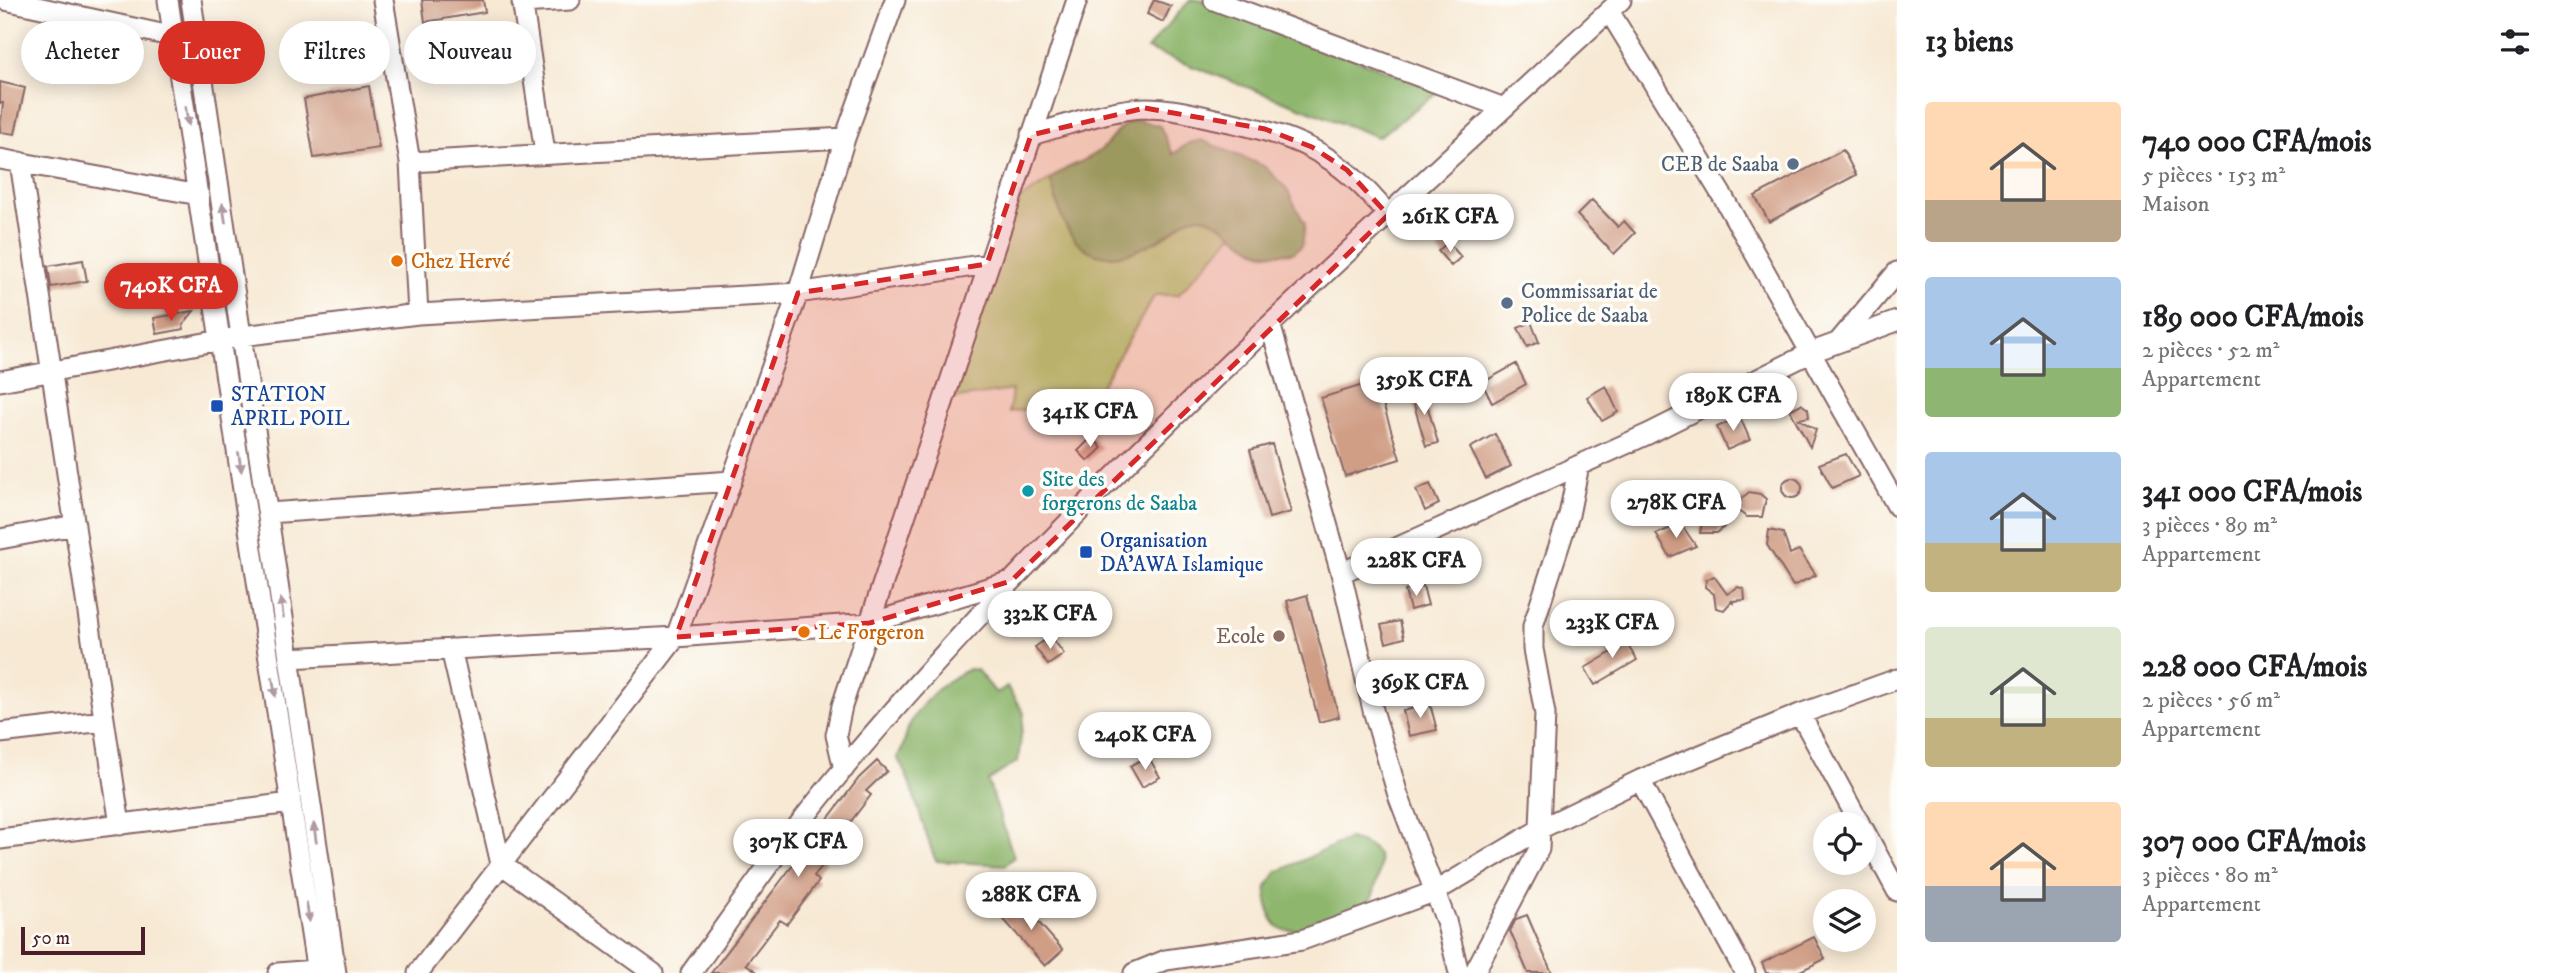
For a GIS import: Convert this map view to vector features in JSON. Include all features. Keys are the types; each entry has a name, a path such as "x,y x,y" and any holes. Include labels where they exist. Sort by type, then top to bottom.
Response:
{"street":[{"path":"5,0 158,33"},
{"path":"168,0 172,21"},
{"path":"191,0 289,658 326,971"},
{"path":"383,0 410,162 418,314"},
{"path":"545,153 522,1 570,0"},
{"path":"418,973 676,637 797,293 845,138 895,0"},
{"path":"844,768 836,735 842,706 1077,0"},
{"path":"1214,0 1504,108"},
{"path":"691,973 844,768 1011,581 1270,327 1615,6 1897,506"},
{"path":"182,84 291,803 326,971"},
{"path":"1031,135 1112,113 1146,108 1173,110 1265,129 1312,147 1347,170 1388,215"},
{"path":"410,162 845,138"},
{"path":"0,159 199,195"},
{"path":"20,162 120,825"},
{"path":"0,381 242,336 418,314 797,293 987,264"},
{"path":"1839,341 1897,272"},
{"path":"1341,573 1579,465 1812,352 1897,321"},
{"path":"1270,327 1341,573 1373,710 1398,795 1436,891 1459,973"},
{"path":"1474,973 1535,859 1542,828 1545,714 1532,636 1535,616 1569,515 1579,465"},
{"path":"268,513 732,481"},
{"path":"0,539 75,525"},
{"path":"289,658 676,637 870,622 1011,581"},
{"path":"451,649 501,864 653,973"},
{"path":"1149,970 1302,940 1436,891 1542,828 1640,780 1800,714 1897,679"},
{"path":"1800,714 1853,812"},
{"path":"0,733 104,721"},
{"path":"1640,780 1745,973"},
{"path":"0,839 291,803"},
{"path":"1876,852 1897,891"},
{"path":"278,973 326,971"}],"highlighted area":[{"path":"1145,108 1265,129 1312,147 1347,170 1388,215 1011,581 870,623 676,637 798,293 987,264 1031,135"}],"green space":[{"path":"1190,0 1203,0 1439,91 1378,137 1147,49"},
{"path":"1139,120 1160,126 1173,154 1189,143 1201,140 1264,166 1286,188 1305,224 1302,246 1293,253 1260,252 1216,222 1195,217 1132,252 1106,256 1083,247 1065,224 1050,180 1096,154 1121,127"},
{"path":"1050,180 1069,226 1079,241 1091,251 1105,255 1122,254 1143,247 1169,234 1189,217 1195,216 1219,223 1234,233 1178,295 1155,295 1093,399 1009,412 1012,390 945,400 1010,206"},
{"path":"969,669 977,670 996,693 1007,687 1024,713 1018,761 988,781 1014,857 1005,865 936,861 909,782 897,757 909,726 920,708 942,686"},
{"path":"1348,839 1366,844 1377,853 1380,865 1372,897 1341,917 1313,927 1288,930 1276,925 1270,916 1266,888 1277,872"}],"building":[{"path":"422,0 483,0 485,12 425,21"},
{"path":"1154,0 1171,6 1163,22 1147,14"},
{"path":"0,82 25,88 15,134 0,132 3,103 0,103"},
{"path":"369,86 379,148 314,158 304,99"},
{"path":"1843,150 1856,175 1769,222 1755,196"},
{"path":"1592,200 1618,227 1624,221 1635,233 1614,254 1577,215"},
{"path":"1448,242 1461,257 1451,266 1438,251"},
{"path":"83,260 87,281 51,287 48,266"},
{"path":"194,311 183,325 184,329 157,334 154,318"},
{"path":"1531,322 1539,342 1527,347 1518,328"},
{"path":"1516,364 1526,384 1492,403 1482,383"},
{"path":"1376,381 1400,459 1345,476 1321,398"},
{"path":"1606,386 1618,412 1602,421 1587,397"},
{"path":"1422,387 1438,443 1426,446 1410,391"},
{"path":"1801,404 1808,409 1809,417 1799,419 1816,430 1810,447 1790,410"},
{"path":"1740,417 1750,440 1727,450 1717,427"},
{"path":"1495,434 1511,466 1486,479 1470,448"},
{"path":"1092,437 1102,448 1088,461 1078,451"},
{"path":"1272,444 1291,512 1269,518 1250,450"},
{"path":"1846,454 1859,476 1832,488 1819,464"},
{"path":"1792,478 1799,481 1802,488 1799,495 1792,498 1785,495 1782,488 1785,481"},
{"path":"1430,484 1439,504 1425,511 1416,490"},
{"path":"1749,492 1760,494 1766,499 1762,517 1747,517 1738,511 1741,499"},
{"path":"1715,511 1726,516 1724,527 1717,533 1700,533 1703,517"},
{"path":"1681,524 1696,546 1670,557 1656,534"},
{"path":"1769,530 1783,533 1790,554 1799,550 1816,575 1793,586 1767,545"},
{"path":"1714,576 1727,594 1738,587 1744,589 1745,600 1732,601 1724,610 1716,608 1714,594 1705,587 1706,580"},
{"path":"1423,586 1428,605 1410,610 1405,591"},
{"path":"1307,595 1339,717 1319,722 1287,601"},
{"path":"1400,621 1404,638 1386,643 1381,625"},
{"path":"1619,632 1637,660 1595,685 1585,668 1612,652 1605,641"},
{"path":"1051,636 1064,654 1048,665 1035,647"},
{"path":"1430,704 1437,730 1409,736 1403,711"},
{"path":"1148,756 1160,777 1142,787 1130,766"},
{"path":"877,761 887,771 866,791 871,795 823,858 826,861 814,876 819,881 787,924 780,920 746,964 759,973 711,973 859,778"},
{"path":"1017,898 1063,950 1045,966 999,914"},
{"path":"1527,915 1552,973 1528,973 1510,931 1516,919"},
{"path":"1813,938 1813,952 1822,952 1825,959 1796,973 1766,973 1762,963"}],"place":[{"name":"CEB de Saaba","path":"1793,164"},
{"name":"Chez Hervé","path":"397,261"},
{"name":"Commissariat de Police de Saaba","path":"1507,303"},
{"name":"STATION APRIL POIL","path":"217,406"},
{"name":"Site des forgerons de Saaba","path":"1028,491"},
{"name":"Organisation DA'AWA Islamique","path":"1086,552"},
{"name":"Le Forgeron","path":"804,632"},
{"name":"Ecole","path":"1279,636"}]}
